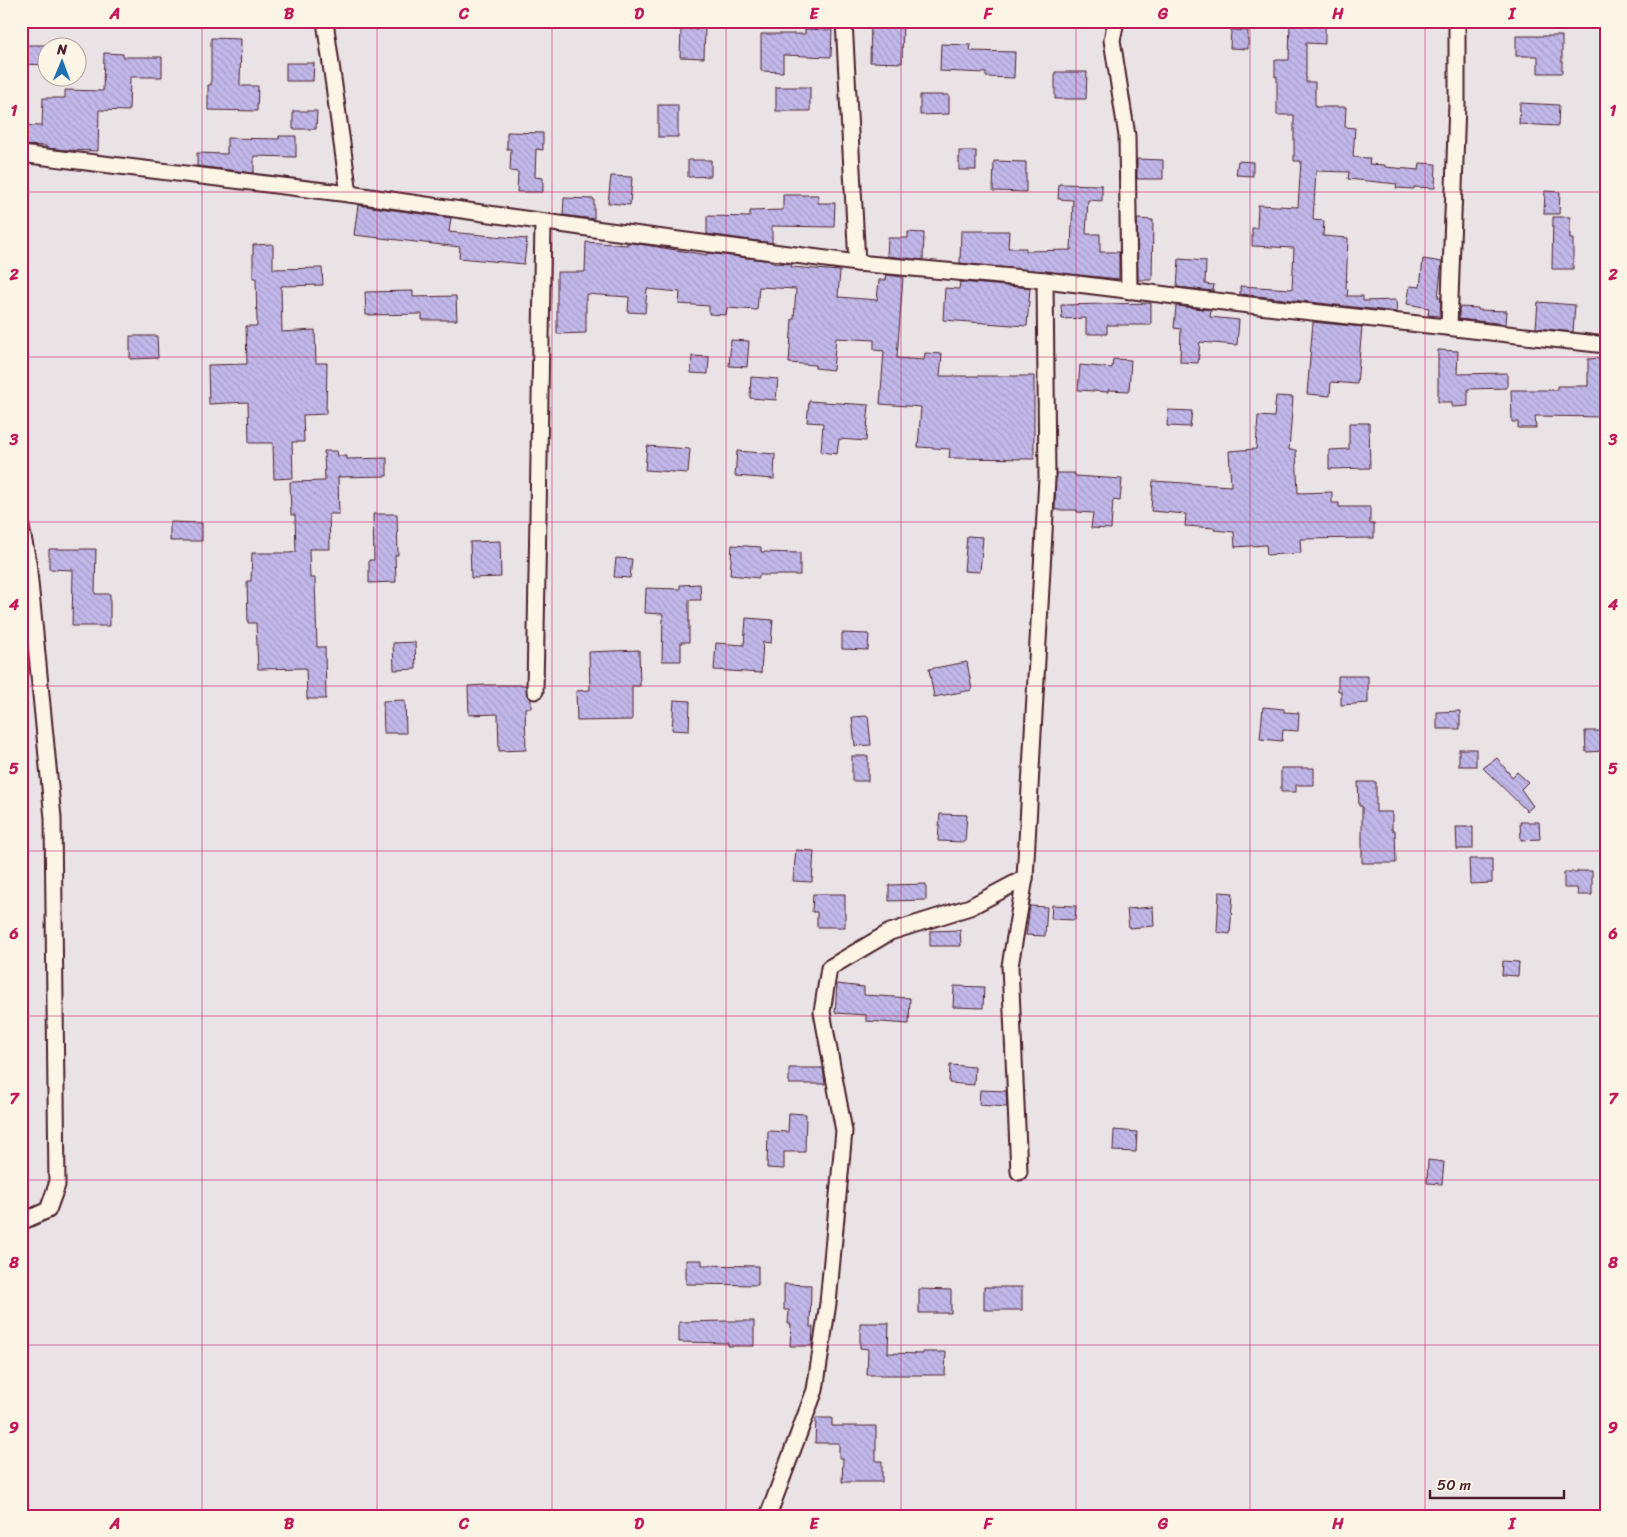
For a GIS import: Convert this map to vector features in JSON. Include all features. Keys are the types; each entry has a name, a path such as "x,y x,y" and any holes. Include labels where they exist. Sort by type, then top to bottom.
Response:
{"street":[{"path":"325,21 349,194"},
{"path":"844,21 857,263"},
{"path":"1116,21 1112,40 1127,136 1130,291"},
{"path":"1449,327 1457,104 1457,21"},
{"path":"21,154 349,194 543,222 857,263 1045,280 1606,346"},
{"path":"535,691 543,222"},
{"path":"1019,1172 1010,966 1025,878 1047,478 1045,280"},
{"path":"21,527 28,562 54,818 57,1175 57,1185 48,1210 21,1222"},
{"path":"768,1516 814,1390 828,1303 844,1131 822,1012 829,968 890,932 970,907 1025,878"}],"building":[{"path":"871,21 903,21 902,63 870,62"},
{"path":"1290,22 1325,23 1325,44 1306,43 1306,82 1315,82 1315,107 1346,107 1345,127 1355,128 1353,157 1370,158 1369,164 1419,170 1420,163 1436,164 1435,188 1396,188 1397,184 1348,179 1349,172 1316,171 1313,220 1324,221 1323,236 1348,238 1347,296 1363,296 1363,301 1396,300 1397,312 1240,294 1240,286 1292,289 1294,248 1252,246 1252,228 1257,228 1258,205 1298,207 1301,161 1294,161 1294,115 1277,115 1277,76 1275,77 1275,60 1289,60"},
{"path":"681,29 705,29 704,58 680,57"},
{"path":"805,29 832,30 831,57 783,55 783,72 761,71 761,34 805,34"},
{"path":"1231,30 1248,31 1248,49 1230,48"},
{"path":"1516,36 1562,36 1562,73 1538,73 1538,56 1516,56"},
{"path":"211,38 241,39 240,86 258,86 257,111 208,110 208,85 211,85"},
{"path":"941,44 971,45 970,51 1015,52 1014,78 986,77 986,73 940,71"},
{"path":"21,45 38,45 38,65 21,64"},
{"path":"104,53 123,54 123,57 162,57 162,77 130,77 129,111 99,110 98,151 21,145 21,125 42,126 43,98 65,98 65,90 103,91"},
{"path":"286,63 314,63 313,81 286,81"},
{"path":"1055,72 1087,72 1086,99 1055,99"},
{"path":"776,87 810,87 810,111 776,111"},
{"path":"920,95 949,95 949,114 920,115"},
{"path":"1520,103 1559,105 1558,126 1519,124"},
{"path":"658,105 678,105 678,137 658,137"},
{"path":"293,111 317,111 316,129 293,129"},
{"path":"507,132 543,133 543,150 536,149 535,177 543,178 543,192 517,192 518,172 510,171 511,149 507,149"},
{"path":"279,136 296,136 296,157 254,156 254,173 197,166 197,153 227,154 227,138 279,139"},
{"path":"959,151 976,151 976,170 959,170"},
{"path":"1137,159 1163,160 1163,179 1137,179"},
{"path":"688,160 711,160 711,176 688,177"},
{"path":"994,161 1026,162 1026,192 993,191"},
{"path":"1238,161 1253,162 1253,176 1236,175"},
{"path":"611,176 632,177 630,205 608,203"},
{"path":"1059,184 1102,185 1102,201 1088,200 1086,234 1100,234 1100,252 1119,252 1119,279 960,263 961,231 1009,231 1008,248 1026,248 1026,251 1071,250 1073,200 1058,199"},
{"path":"1545,191 1560,192 1559,214 1544,214"},
{"path":"783,195 818,195 818,203 835,203 834,227 772,226 772,243 707,234 707,216 750,217 750,211 783,210"},
{"path":"564,198 594,199 594,219 563,215"},
{"path":"358,205 451,218 449,232 527,239 524,264 459,258 460,247 354,235"},
{"path":"1553,217 1570,217 1570,239 1573,239 1573,269 1552,269"},
{"path":"1137,219 1153,220 1152,280 1138,280"},
{"path":"908,232 924,233 923,260 887,256 888,238 908,238"},
{"path":"586,242 627,245 627,243 633,243 707,255 707,253 772,261 772,263 792,264 791,267 840,271 838,297 877,300 879,280 886,280 887,275 903,277 897,358 924,360 925,353 942,354 940,376 1034,376 1034,459 949,458 950,449 918,447 921,407 880,404 884,351 874,350 874,340 836,338 833,370 815,368 815,365 789,363 796,289 759,287 757,310 727,308 726,315 709,314 709,306 679,304 680,292 647,289 645,313 628,312 629,297 586,294 586,333 557,334 557,272 585,272"},
{"path":"273,244 273,269 322,268 323,285 281,286 282,332 315,330 316,363 327,363 326,414 303,415 304,442 292,442 293,478 274,479 273,443 249,443 248,402 209,404 208,365 247,364 246,326 257,326 256,278 253,278 253,245"},
{"path":"1179,259 1206,261 1205,284 1214,285 1213,291 1177,287"},
{"path":"1423,259 1442,262 1438,297 1441,297 1440,316 1428,315 1429,308 1407,304 1410,286 1420,287"},
{"path":"960,282 1030,288 1027,326 943,320 945,288 959,289"},
{"path":"413,291 413,297 456,296 457,320 422,320 422,314 366,315 365,292"},
{"path":"1538,302 1575,305 1573,332 1536,328"},
{"path":"1151,303 1151,325 1107,325 1107,334 1086,334 1086,318 1062,319 1061,305"},
{"path":"1176,306 1211,310 1210,317 1239,320 1237,345 1200,342 1198,363 1180,362 1181,329 1174,328"},
{"path":"1459,307 1507,311 1506,324 1459,319"},
{"path":"1313,322 1362,327 1357,384 1331,382 1330,396 1307,394"},
{"path":"130,336 157,336 158,358 130,359"},
{"path":"731,340 749,341 747,367 729,366"},
{"path":"1438,350 1458,351 1457,374 1507,373 1507,388 1468,389 1468,406 1452,407 1452,402 1438,402"},
{"path":"692,356 709,357 708,374 691,373"},
{"path":"1604,358 1606,417 1535,416 1536,428 1518,428 1518,422 1512,422 1511,390 1557,390 1557,386 1588,386 1588,359"},
{"path":"1113,359 1131,360 1129,391 1078,390 1080,365 1112,368"},
{"path":"751,377 778,379 776,400 750,398"},
{"path":"1276,396 1293,397 1289,450 1296,450 1298,493 1332,492 1332,503 1339,503 1339,507 1370,507 1370,524 1374,524 1374,538 1300,539 1301,553 1267,555 1266,545 1235,547 1234,532 1214,530 1215,528 1185,526 1186,514 1151,511 1153,481 1231,486 1229,451 1256,449 1258,416 1274,417"},
{"path":"809,401 869,405 866,441 839,439 837,454 821,452 823,423 807,422"},
{"path":"1168,410 1192,411 1190,427 1167,426"},
{"path":"1349,423 1369,423 1370,468 1329,469 1329,450 1349,449"},
{"path":"647,446 690,449 688,473 645,470"},
{"path":"324,451 337,451 338,456 347,456 347,459 387,458 387,476 338,477 339,514 329,514 330,549 309,549 310,578 315,578 317,647 325,647 326,699 307,699 306,668 258,669 256,623 248,623 247,581 251,581 252,553 296,552 295,515 291,515 290,482 325,481"},
{"path":"737,451 775,454 774,479 735,476"},
{"path":"1056,473 1075,473 1075,476 1122,479 1120,501 1113,500 1111,529 1091,528 1093,513 1077,512 1077,510 1055,510"},
{"path":"373,514 397,514 398,555 395,555 396,582 369,583 369,560 374,560"},
{"path":"170,522 202,523 202,541 170,541"},
{"path":"967,536 983,537 980,572 964,571"},
{"path":"500,541 501,577 471,578 470,542"},
{"path":"732,545 761,547 761,552 800,553 800,575 759,575 759,578 730,575"},
{"path":"49,549 96,549 95,594 110,594 110,626 72,626 73,570 49,569"},
{"path":"616,558 632,559 630,578 614,577"},
{"path":"700,584 701,600 689,600 689,642 681,642 681,661 662,661 663,614 645,613 646,588 680,589 680,585"},
{"path":"746,618 773,620 771,643 763,642 761,673 714,670 716,643 744,645"},
{"path":"842,633 869,634 868,650 842,649"},
{"path":"415,642 416,669 394,670 393,643"},
{"path":"639,650 640,686 632,686 632,720 577,721 576,691 590,690 589,652"},
{"path":"967,662 972,690 934,697 929,669"},
{"path":"1338,676 1368,676 1368,703 1341,705 1341,691 1338,691"},
{"path":"526,685 527,695 531,699 531,708 525,708 526,750 499,751 498,714 469,715 468,686"},
{"path":"405,700 406,733 384,733 383,701"},
{"path":"674,700 690,701 689,731 672,730"},
{"path":"1263,707 1299,713 1298,731 1283,730 1282,741 1260,739"},
{"path":"1460,711 1460,729 1437,729 1437,712"},
{"path":"868,716 871,745 855,746 852,717"},
{"path":"1585,731 1603,731 1604,751 1586,752"},
{"path":"1459,749 1476,749 1476,766 1459,766"},
{"path":"852,756 868,756 868,781 852,781"},
{"path":"1497,758 1512,777 1517,772 1528,782 1521,789 1533,806 1527,811 1483,768"},
{"path":"1281,768 1314,768 1314,785 1296,785 1296,792 1281,792"},
{"path":"1358,782 1376,782 1376,812 1392,812 1392,830 1395,830 1396,863 1362,863 1362,806 1359,806"},
{"path":"940,814 967,815 965,842 938,841"},
{"path":"1520,822 1539,822 1540,839 1521,840"},
{"path":"1456,827 1473,827 1473,849 1457,849"},
{"path":"796,850 814,851 812,882 793,881"},
{"path":"1469,859 1492,859 1492,883 1470,884"},
{"path":"1592,871 1592,895 1578,895 1577,888 1564,888 1564,872"},
{"path":"926,884 926,900 889,901 889,885"},
{"path":"1219,892 1233,893 1230,934 1217,932"},
{"path":"813,894 845,894 845,927 817,927 817,912 812,912"},
{"path":"1052,905 1076,906 1075,920 1051,919"},
{"path":"1030,906 1047,907 1045,936 1026,935"},
{"path":"1153,907 1154,926 1129,928 1127,909"},
{"path":"960,930 961,946 930,946 930,931"},
{"path":"1503,961 1519,962 1518,976 1502,975"},
{"path":"837,984 864,987 864,995 910,998 909,1024 866,1021 866,1015 835,1013"},
{"path":"954,986 984,987 983,1008 953,1007"},
{"path":"950,1065 975,1067 974,1085 949,1083"},
{"path":"789,1068 823,1068 825,1084 789,1084"},
{"path":"980,1090 1006,1091 1007,1107 979,1105"},
{"path":"789,1113 806,1114 805,1152 784,1152 784,1169 767,1168 768,1131 788,1132"},
{"path":"1114,1130 1137,1132 1136,1152 1113,1151"},
{"path":"1428,1160 1444,1162 1442,1184 1427,1183"},
{"path":"686,1260 702,1260 702,1265 758,1266 758,1285 686,1284"},
{"path":"784,1284 811,1285 810,1327 813,1327 812,1346 790,1346 791,1324 788,1324 789,1310 784,1310"},
{"path":"984,1287 1022,1287 1022,1310 984,1310"},
{"path":"919,1289 951,1290 951,1313 919,1313"},
{"path":"754,1321 754,1346 728,1346 728,1343 679,1342 679,1322"},
{"path":"860,1323 889,1323 888,1353 923,1354 923,1352 946,1352 945,1375 867,1375 868,1349 860,1348"},
{"path":"816,1418 832,1418 832,1426 876,1426 876,1461 882,1461 882,1482 842,1482 843,1458 839,1458 839,1443 815,1443"}]}
